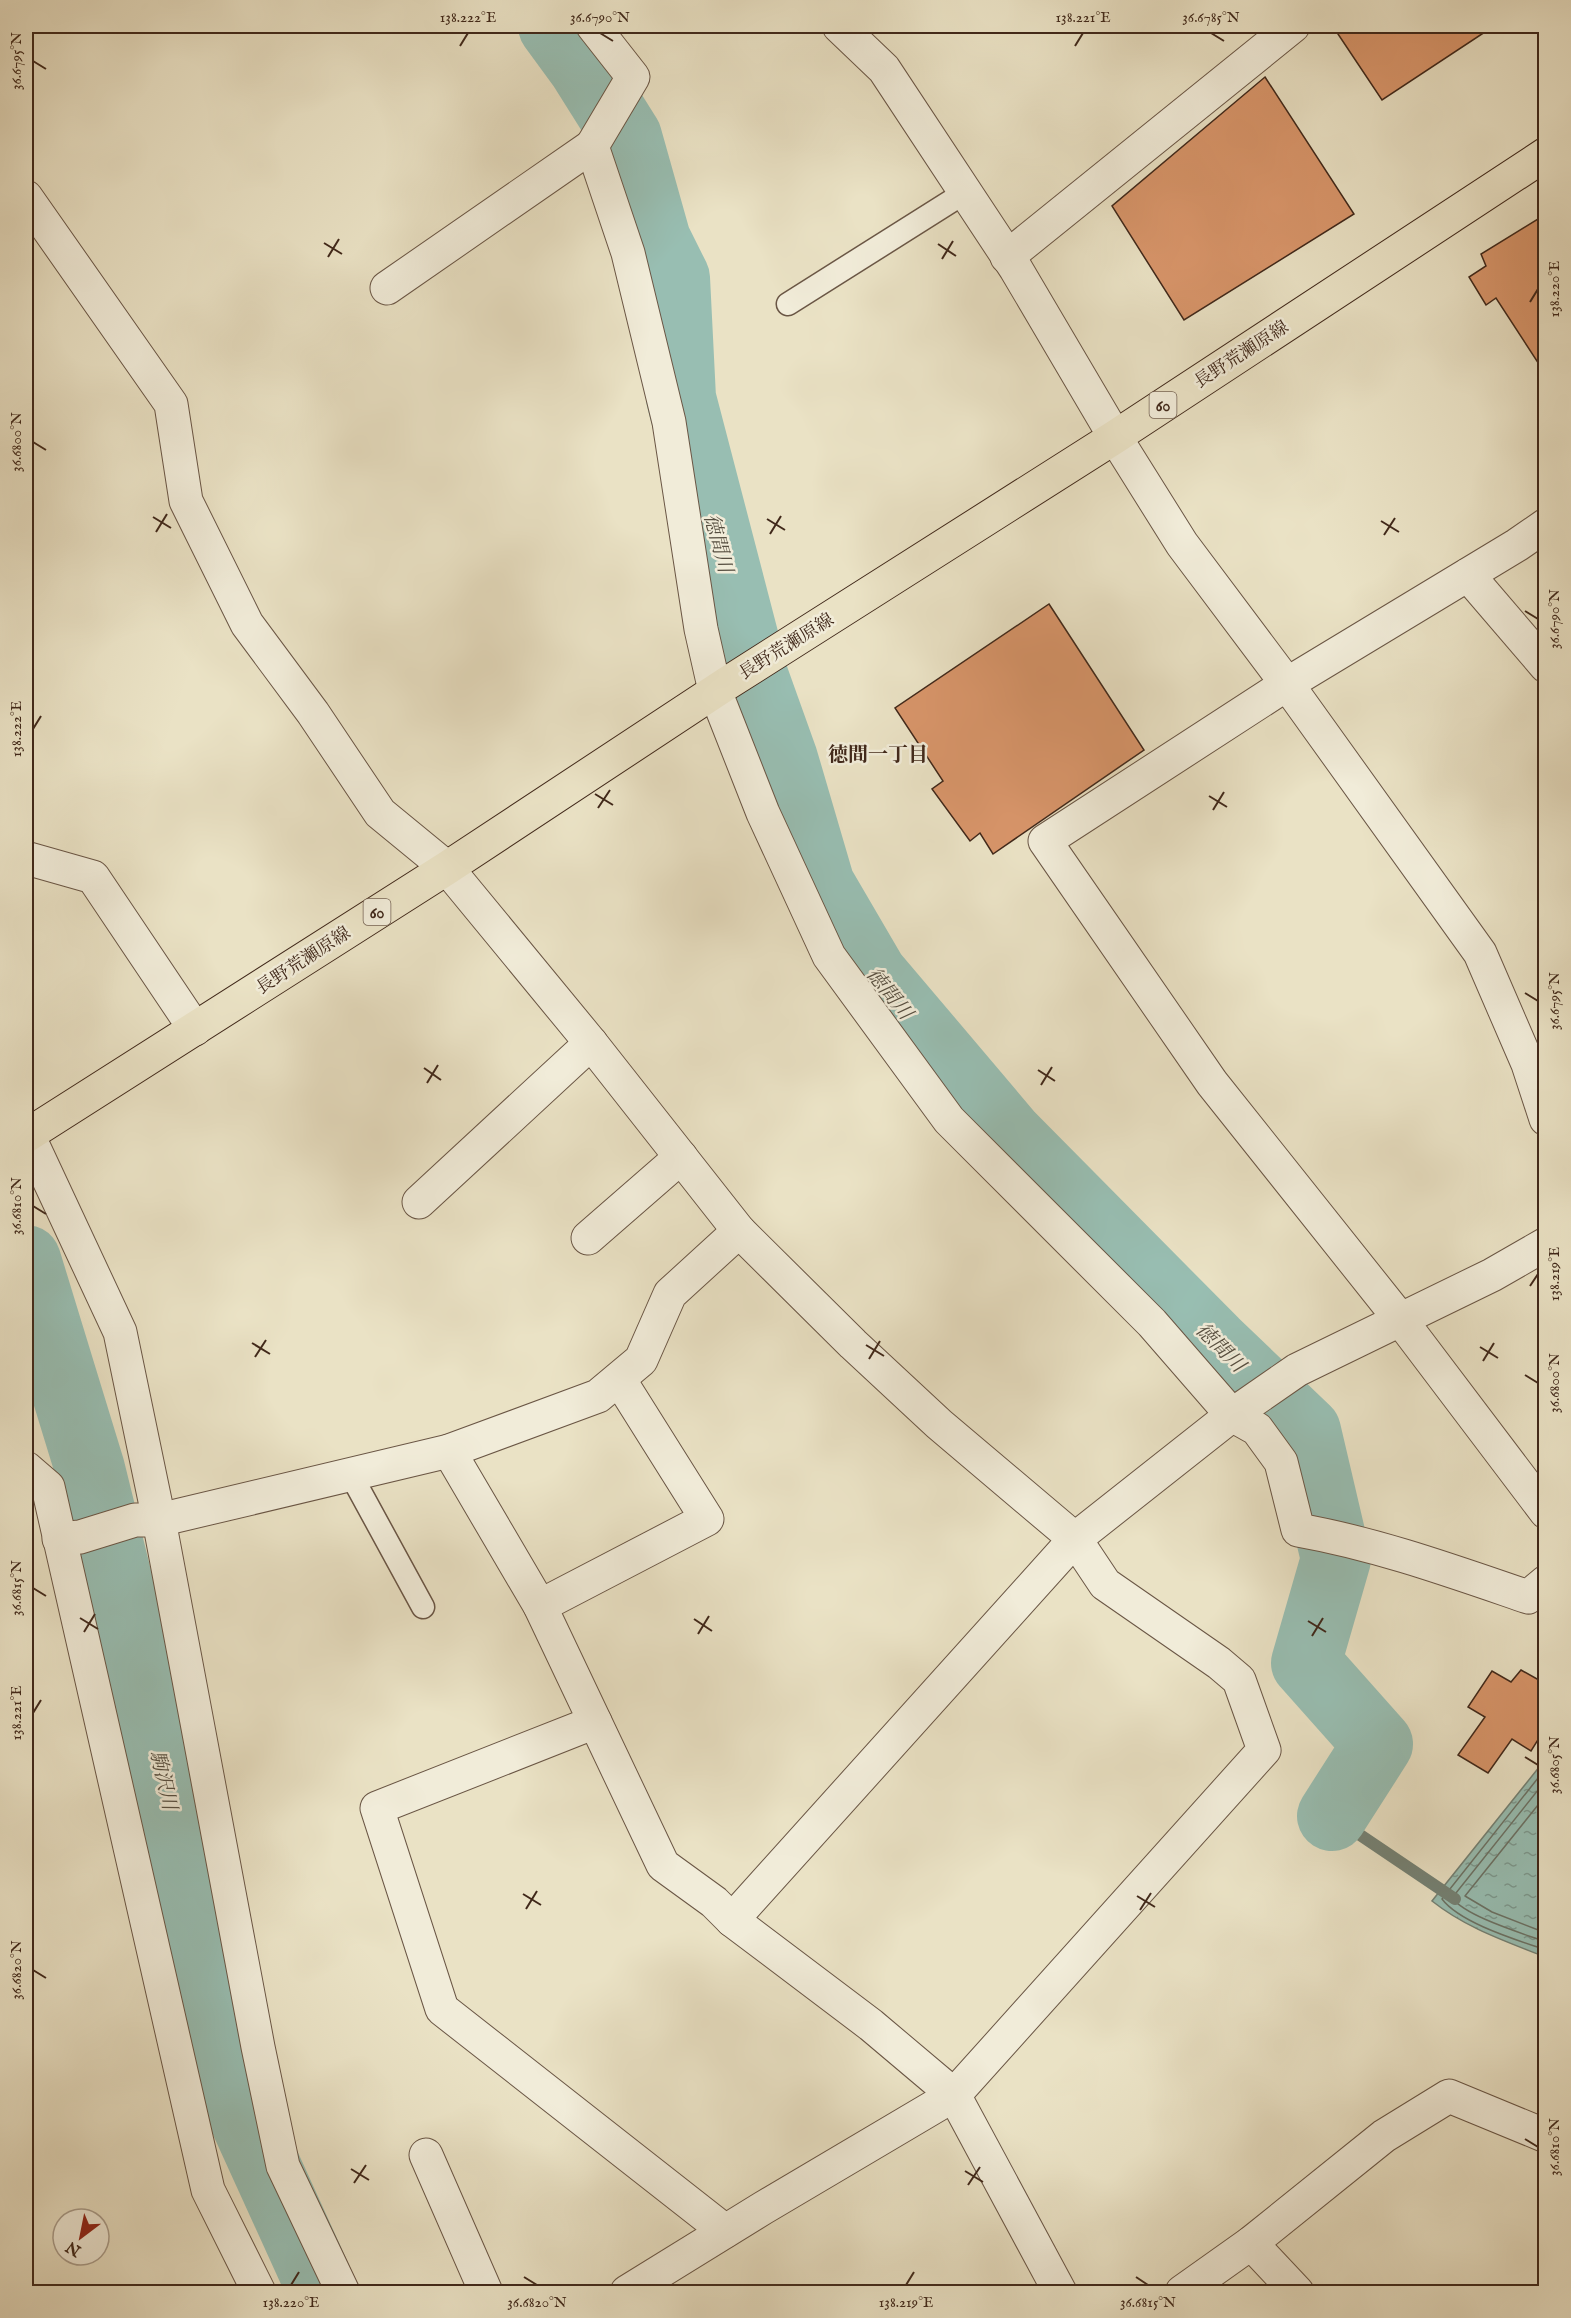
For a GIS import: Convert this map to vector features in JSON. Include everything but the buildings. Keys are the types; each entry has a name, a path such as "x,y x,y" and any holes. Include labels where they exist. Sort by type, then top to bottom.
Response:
{"main road":[{"name":"長野荒瀬原線","path":"27,1136 447,868 777,651 1115,437 1545,154"}],"street":[{"path":"387,288 595,141 633,77 593,26"},
{"path":"839,26 884,69 1007,257 1182,544 1287,684 1480,953 1537,1061 1545,1119"},
{"path":"1007,257 1293,26"},
{"path":"595,141 628,253 669,422 701,629 763,813 829,956 949,1120 1257,1429 1281,1462 1298,1530 1355,1542 1422,1561 1528,1598 1545,1582"},
{"path":"26,197 171,404 186,501 247,624 313,713 380,813 447,868 591,1043 739,1231 853,1344 939,1424 1075,1539 1106,1584 1219,1663 1239,1680 1264,1750 954,2095 627,2292"},
{"path":"1545,525 1517,545 1287,684 1045,841 1212,1083 1400,1320 1545,1512"},
{"path":"1468,575 1545,666"},
{"path":"26,858 93,877 195,1029"},
{"path":"419,1202 591,1043"},
{"path":"27,1136 120,1332 147,1520 283,2166 343,2292"},
{"path":"588,1238 681,1158"},
{"path":"70,1538 449,1451 598,1396 642,1360 670,1294 739,1231"},
{"path":"732,1920 1075,1539 1240,1410 1297,1370 1492,1275 1545,1244"},
{"path":"540,1606 707,1519 619,1378"},
{"path":"449,1451 540,1606 663,1865 871,2025 954,2095 1060,2292"},
{"path":"26,1468 48,1487 70,1538 208,2190 259,2292"},
{"path":"595,1722 377,1808 442,2009 725,2231"},
{"path":"1182,2292 1251,2243 1384,2136 1449,2096 1545,2136"},
{"path":"426,2155 486,2292"},
{"path":"1251,2243 1297,2292"}],"lane":[{"path":"788,304 964,193"},
{"path":"351,1475 423,1607"}],"water":[{"path":"1540,1766 1546,1766 1545,1957 1472,1926 1432,1901"}],"waterway":[{"name":"徳間川","path":"553,26 583,67 627,137 656,240 675,278 681,398 754,678 783,759 820,885 872,974 1010,1137 1214,1343 1306,1431 1336,1559 1306,1663 1378,1744 1332,1816"},
{"name":"駒沢川","path":"26,1260 90,1469 124,1607 237,2103 323,2292"},
{"path":"1332,1816 1455,1899"}],"district":[{"name":"徳間一丁目","path":"878,754"}]}
